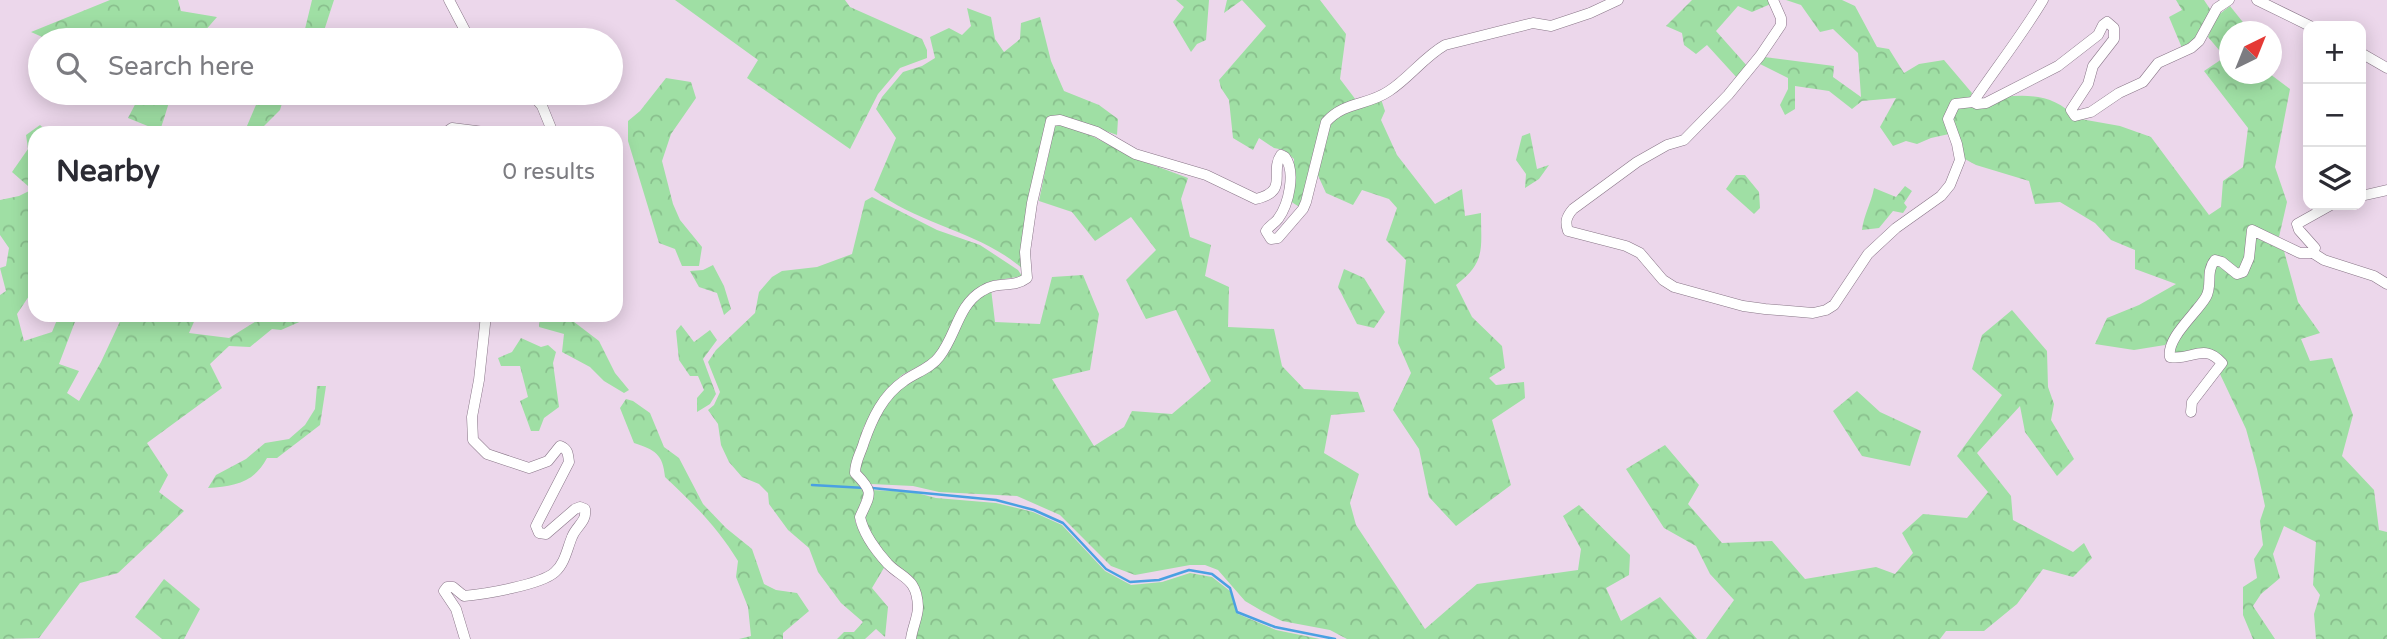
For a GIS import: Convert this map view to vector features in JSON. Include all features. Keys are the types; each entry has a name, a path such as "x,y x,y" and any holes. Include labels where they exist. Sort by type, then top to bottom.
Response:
{"street":[{"path":"449,0 464,28"},
{"path":"911,639 918,608 915,590 908,578 887,563 863,530 860,517 870,494 868,486 855,472 855,465 875,413 896,387 937,361 971,300 995,284 1018,284 1027,278 1026,251 1032,203 1051,121 1060,120 1097,132 1135,154 1206,175 1256,199 1265,197 1275,188 1278,180 1278,160 1281,155 1285,157 1290,166 1287,200 1278,218 1266,231 1272,239 1278,238 1303,209 1326,122 1334,113 1389,91 1445,45 1533,23 1551,26 1618,0"},
{"path":"1773,0 1781,18 1781,25 1760,56 1728,94 1684,140 1667,145 1637,162 1573,209 1567,216 1566,225 1568,231 1626,246 1640,253 1663,280 1674,287 1753,308 1814,313 1834,305 1868,254 1950,185 1960,160 1948,119 1955,104 1986,103 2057,66 2098,35 2102,25 2107,22 2114,28 2114,39 2093,66 2088,84 2071,110 2075,116 2091,112 2119,93 2143,82 2158,63 2192,48 2199,41 2217,8 2229,0"},
{"path":"1973,102 2043,0"},
{"path":"2257,0 2303,23"},
{"path":"2366,56 2387,68"},
{"path":"541,105 550,126"},
{"path":"2366,195 2387,190"},
{"path":"2313,253 2315,248 2297,224 2322,210"},
{"path":"2191,412 2192,402 2222,363 2209,353 2175,358 2171,357 2169,351 2173,341 2206,298 2210,266 2215,260 2237,274 2243,272 2249,258 2252,230 2301,253 2313,253 2324,260 2374,276 2387,284"},
{"path":"465,639 456,609 444,591 447,587 453,587 464,596 479,595 506,590 550,576 562,562 572,535 585,519 586,513 585,509 580,507 546,534 538,533 536,526 569,462 565,448 560,446 548,461 529,468 487,454 474,440 472,416 485,322"}],"green space":[{"path":"110,0 178,0 181,11 217,17 207,28 41,28"},
{"path":"312,0 334,0 325,28 305,28"},
{"path":"675,0 845,0 850,7 922,39 927,58 900,68 878,94 850,149 747,78 758,60"},
{"path":"1176,0 1209,0 1206,40 1197,44 1191,52 1173,22 1184,7"},
{"path":"1227,0 1242,0 1224,13"},
{"path":"1242,0 1320,0 1346,34 1340,79 1356,100 1333,110 1301,208 1290,201 1294,188 1294,159 1284,150 1274,148 1259,138 1253,150 1233,138 1229,100 1219,80 1266,26"},
{"path":"1692,0 1771,0 1773,3 1752,12 1738,6 1716,31 1748,67 1738,79 1707,45 1696,54 1684,45 1682,33 1666,26"},
{"path":"1786,0 1842,0 1855,6 1877,47 1889,49 1904,73 1919,64 1944,60 1972,93 1969,99 1958,99 1949,134 1917,144 1906,141 1893,146 1880,127 1896,98 1862,101 1852,109 1829,91 1795,86 1795,109 1785,115 1780,105 1788,89 1788,78 1758,63 1764,57 1834,66 1833,77 1861,97 1858,53 1833,29 1820,32 1801,5"},
{"path":"2176,0 2204,0 2212,12 2196,42 2182,48 2169,17 2182,10"},
{"path":"2230,6 2242,21 2219,21 2219,50 2208,37 2217,16"},
{"path":"967,8 991,17 995,39 1004,52 1020,39 1021,23 1040,17 1051,61 1064,91 1099,105 1118,119 1117,135 1069,118 1051,118 1025,271 990,247 911,212 874,190 896,138 876,109 882,97 903,72 922,66 935,58 930,37 949,28 962,35 971,26"},
{"path":"2219,61 2219,84 2282,83 2290,89 2275,167 2287,202 2279,237 2252,225 2248,228 2243,266 2237,270 2210,261 2205,271 2203,297 2165,345 2134,350 2095,344 2107,318 2139,305 2176,284 2135,269 2135,250 2111,240 2095,223 2060,202 2035,204 2029,181 1976,165 1963,158 1951,118 1957,106 2004,97 2035,97 2050,100 2075,118 2120,126 2151,137 2209,215 2221,207 2223,181 2243,167 2248,128 2204,71"},
{"path":"666,78 691,82 696,98 671,134 662,161 680,220 702,247 699,266 682,266 675,249 659,243 628,141 628,121 640,111"},
{"path":"1381,99 1385,111 1381,120 1397,155 1435,204 1462,189 1465,216 1481,213 1480,254 1473,269 1456,285 1472,317 1502,346 1505,368 1489,378 1496,385 1524,382 1525,398 1492,420 1511,485 1456,526 1429,497 1419,449 1393,410 1411,373 1398,343 1406,260 1386,240 1397,208 1389,199 1362,190 1353,205 1326,193 1316,171 1330,123 1336,115"},
{"path":"135,105 168,105 162,126 148,126 128,118"},
{"path":"256,105 281,105 264,126 247,126"},
{"path":"1055,123 1088,134 1137,159 1188,178 1181,199 1190,237 1211,245 1205,276 1229,287 1228,327 1274,329 1282,366 1304,389 1358,392 1365,412 1331,415 1324,453 1359,474 1350,503 1356,525 1425,629 1477,584 1578,570 1581,549 1563,516 1579,505 1630,555 1629,575 1606,588 1621,621 1660,597 1697,639 1347,639 1330,630 1282,621 1262,611 1245,601 1218,570 1205,565 1190,565 1135,575 1111,566 1060,515 1017,496 939,492 913,486 871,484 859,472 877,414 899,388 940,362 974,300 991,289 995,322 1040,324 1052,277 1083,275 1099,314 1090,370 1052,379 1094,446 1124,427 1132,411 1172,414 1211,381 1176,310 1146,319 1126,280 1156,250 1131,217 1095,241 1072,212 1039,201"},
{"path":"1530,133 1537,169 1549,165 1539,179 1525,188 1526,174 1516,160 1522,136"},
{"path":"28,149 28,186 12,172"},
{"path":"1736,175 1745,175 1759,192 1760,208 1754,214 1726,189"},
{"path":"1905,186 1912,191 1904,203 1907,207 1903,213 1893,211 1879,228 1862,230 1874,188 1896,197"},
{"path":"28,192 28,298 17,314 24,341 52,332 56,322 75,322 59,364 79,371 67,393 79,401 120,322 194,322 189,333 229,338 255,322 299,322 281,330 272,329 250,347 229,346 210,364 222,388 147,443 168,475 159,492 184,511 118,573 80,583 39,638 0,639 0,295 6,291 0,268 6,266 9,248 0,235 0,200"},
{"path":"872,197 937,230 980,245 1018,270 1022,276 992,281 971,293 944,345 932,359 902,375 885,391 863,428 851,463 851,473 865,490 855,521 861,535 885,566 872,588 888,607 885,637 876,629 865,639 837,639 844,632 854,632 863,622 841,603 818,572 809,548 788,530 769,504 768,493 759,484 742,477 729,462 721,445 718,424 708,410 714,405 720,392 708,362 716,350 755,313 759,292 772,277 782,271 817,267 852,254 865,201"},
{"path":"2254,237 2284,251 2298,302 2320,333 2301,339 2310,361 2332,358 2353,415 2342,456 2374,490 2379,530 2387,532 2387,639 2316,639 2314,614 2320,595 2313,585 2316,542 2284,526 2273,554 2280,578 2261,594 2253,606 2275,639 2253,639 2243,615 2243,587 2257,578 2254,559 2263,545 2260,521 2265,506 2257,469 2246,429 2220,374 2225,363 2220,355 2208,348 2182,354 2173,352 2216,265 2238,279 2245,276"},
{"path":"713,265 724,286 731,309 724,315 717,293 699,287 690,271 703,270"},
{"path":"1344,269 1364,278 1385,312 1374,328 1357,324 1338,287"},
{"path":"2012,310 2047,351 2048,387 2054,404 2051,420 2074,459 2057,476 2025,432 2020,406 1977,453 2011,496 2013,520 2073,552 2084,543 2092,558 2073,577 2043,569 2017,604 1984,631 1946,631 1940,639 1706,639 1734,600 1710,574 1696,546 1664,528 1626,469 1665,445 1699,485 1688,504 1722,543 1772,541 1805,579 1876,567 1895,574 1913,553 1902,533 1923,514 1967,518 1988,492 1957,456 2002,395 1972,369 1982,335"},
{"path":"539,322 574,322 599,341 615,373 629,390 624,393 604,381 590,367 562,352 564,334 539,327"},
{"path":"681,325 694,342 710,330 717,340 703,359 716,394 710,404 697,412 697,398 704,390 698,376 690,376 679,360 676,331"},
{"path":"521,338 541,347 548,345 556,352 553,363 559,407 544,418 539,431 531,431 520,401 528,397 520,366 501,366 498,358 512,352"},
{"path":"317,386 326,386 320,425 277,458 267,458 256,473 242,482 208,488 216,475 246,459 265,443 289,439 305,425 315,409"},
{"path":"1857,391 1880,412 1921,431 1910,466 1862,456 1833,411"},
{"path":"626,399 650,413 664,447 679,458 703,504 726,528 752,549 764,584 776,590 797,593 809,611 783,633 783,639 739,639 751,636 748,607 736,577 738,561 704,516 665,477 657,454 634,443 620,408"},
{"path":"872,490 913,492 936,498 996,503 1033,512 1062,525 1105,571 1131,585 1162,582 1190,573 1212,577 1230,591 1238,614 1276,630 1320,639 914,639 916,588 909,574 889,561 873,540 863,518 866,507 872,501"},
{"path":"164,579 200,609 184,639 162,639 135,617"}],"waterway":[{"path":"812,485 865,488"},
{"path":"872,488 996,500 1034,510 1063,523 1106,569 1130,582 1159,580 1189,570 1212,574 1230,588 1237,612 1275,627 1335,639"}]}
